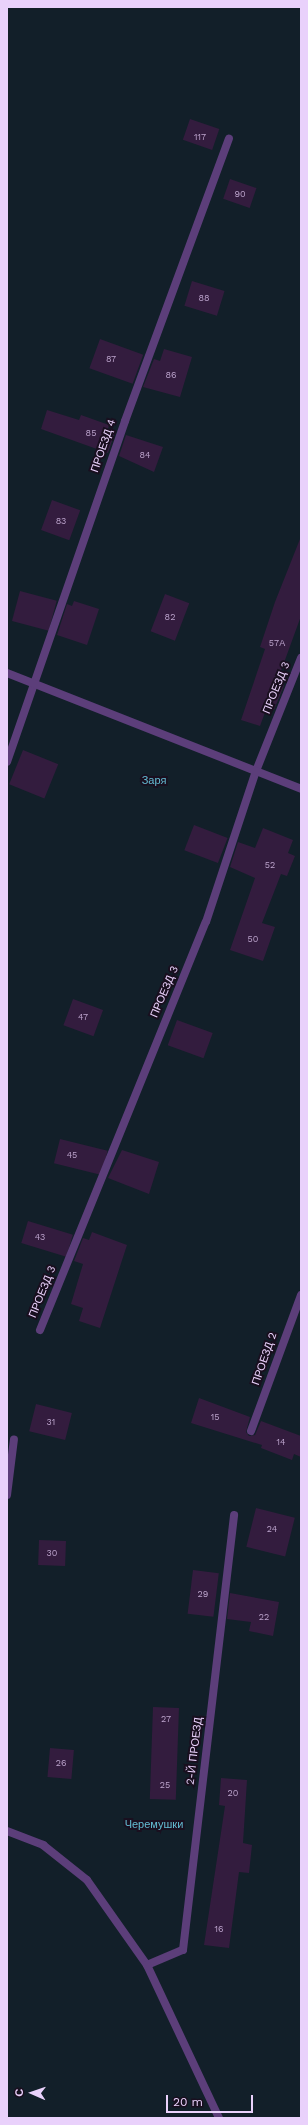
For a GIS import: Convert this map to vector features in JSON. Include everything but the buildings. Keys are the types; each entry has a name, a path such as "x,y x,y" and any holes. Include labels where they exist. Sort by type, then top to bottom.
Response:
{"street":[{"name":"ПРОЕЗД 4","path":"7,762 125,421 229,140"},
{"name":"ПРОЕЗД 3","path":"40,1330 206,922 256,771 301,658"},
{"path":"7,673 301,788"},
{"name":"ПРОЕЗД 2","path":"251,1431 301,1295"},
{"path":"7,1495 14,1439"},
{"name":"2-Й ПРОЕЗД","path":"147,1965 183,1950 234,1515"},
{"path":"7,1831 43,1845 87,1880 147,1965 219,2118"}],"green space":[{"name":"Заря","path":"7,7 301,7 301,2118 7,2118"}],"park label":[{"name":"Черемушки","path":"154,1825"}]}
